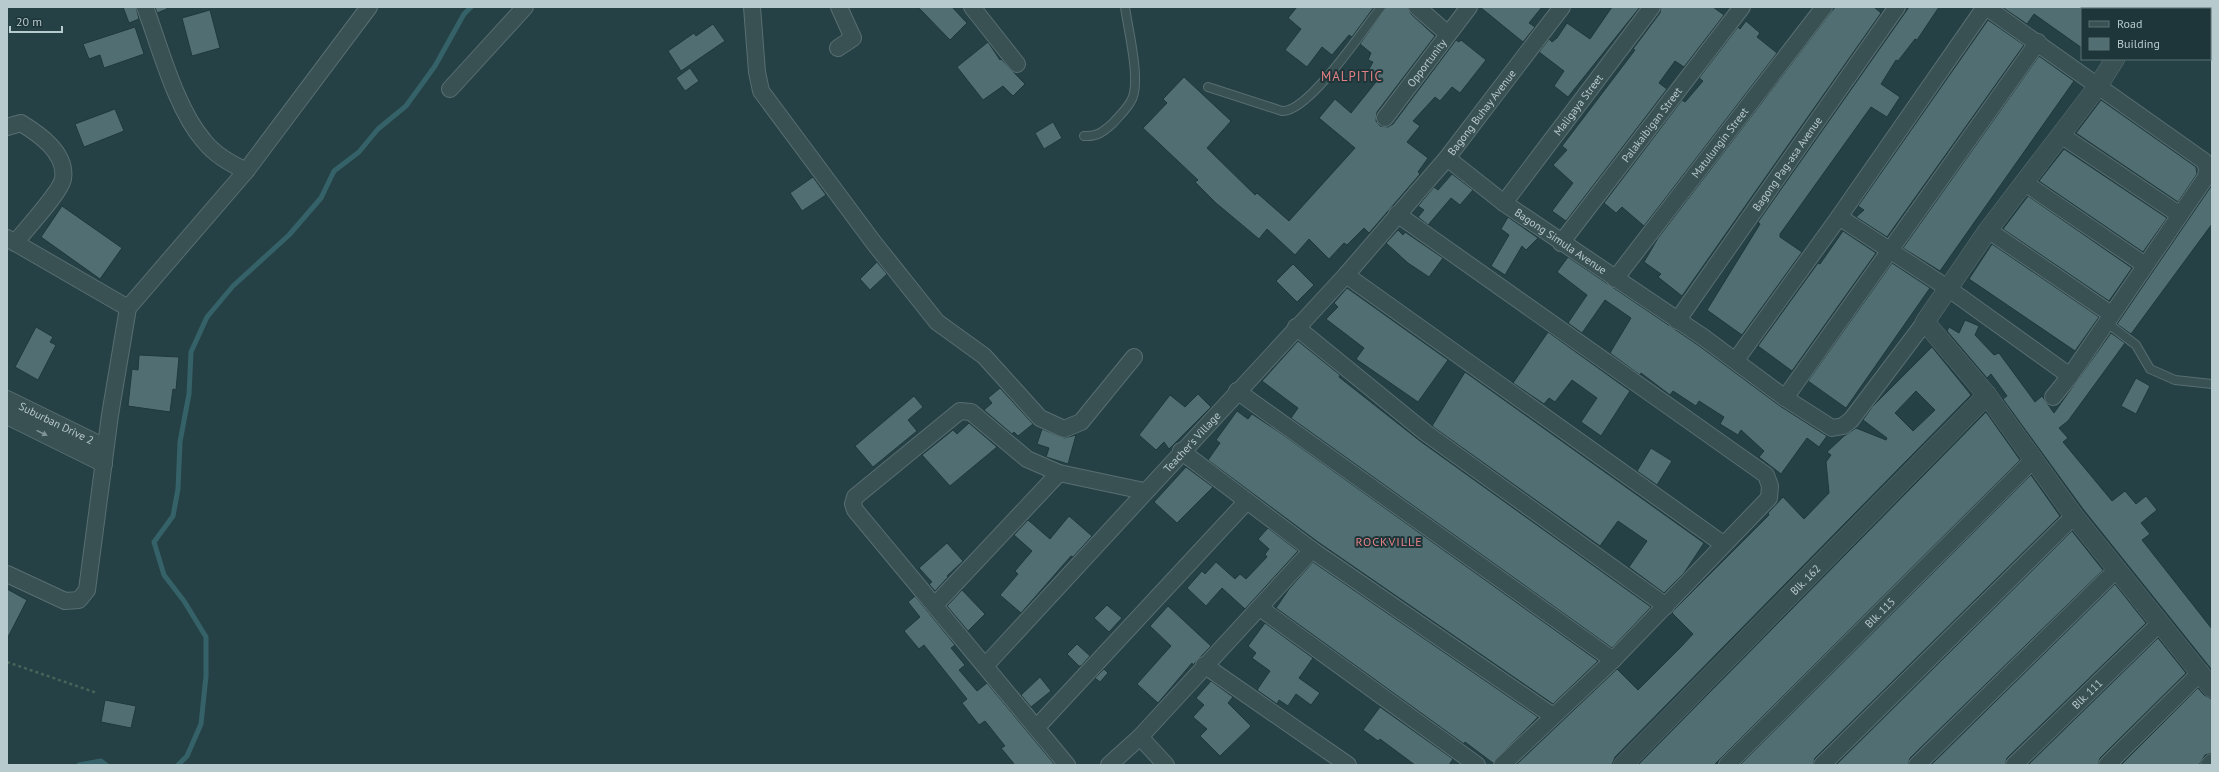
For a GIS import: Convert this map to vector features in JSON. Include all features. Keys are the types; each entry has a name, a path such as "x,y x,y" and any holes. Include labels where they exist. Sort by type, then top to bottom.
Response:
{"street":[{"path":"145,7 181,104 193,125 204,141 224,160 246,172"},
{"path":"7,574 65,601 79,600 87,590 105,447 128,308 246,172 369,7"},
{"path":"450,89 525,7"},
{"path":"752,7 757,72 761,91 874,243 937,322 984,356 1040,418 1064,429 1081,422 1134,357"},
{"path":"838,48 853,38 839,7"},
{"path":"972,7 1017,64"},
{"path":"1417,7 1448,34"},
{"name":"Opportunity","path":"1385,118 1469,7"},
{"name":"Bagong Buhay Avenue","path":"1397,214 1446,158 1562,7"},
{"name":"Maligaya Street","path":"1504,203 1652,7"},
{"name":"Palakaibigan Street","path":"1562,243 1742,7"},
{"name":"Bagong Pag-asa Avenue","path":"1677,321 1897,7"},
{"path":"1736,360 1839,217 1985,7 2038,42 2204,162 2207,168 2206,177 2108,318 2070,376 2053,397"},
{"name":"Matulungin Street","path":"1615,279 1821,8"},
{"path":"1785,398 2038,42"},
{"path":"2114,60 2098,86 1988,230 1925,322 1987,395 2074,516 2116,570 2201,672 2212,688"},
{"path":"7,127 20,123 51,145 61,164 63,179 57,192 11,240 128,308"},
{"path":"2061,135 2180,215"},
{"name":"Bagong Simula Avenue","path":"1446,158 1504,203 1736,360 1785,398 1832,428 1843,426 1851,420 1925,322"},
{"path":"2025,183 2145,265"},
{"path":"1397,214 1766,475 1770,486 1769,498 1723,544 1666,606 1502,765"},
{"name":"Teacher's Village","path":"984,666 1144,491 1346,275 1397,214"},
{"path":"1839,217 1890,252 1949,289 2070,376"},
{"path":"1988,230 2108,318"},
{"path":"1346,275 1723,544"},
{"path":"1296,327 1426,433 1666,606"},
{"path":"1237,391 1612,660"},
{"name":"Blk. 162","path":"1623,765 1987,395"},
{"name":"Suburban Drive 2","path":"7,399 105,447"},
{"path":"1067,765 984,666 936,605 855,510 853,504 855,497 960,411 971,412 1027,459 1059,474 1144,491"},
{"name":"Suburban Drive 2","path":"7,416 104,464"},
{"path":"1182,451 1312,550 1553,716"},
{"name":"Blk. 115","path":"1727,765 2034,460"},
{"path":"936,605 1059,474"},
{"path":"1037,728 1248,501"},
{"path":"1822,765 2074,516"},
{"path":"1109,765 1140,737 1204,665 1260,608 1312,550"},
{"path":"1917,765 2116,570"},
{"path":"1260,608 1477,765"},
{"name":"Blk. 111","path":"2014,765 2160,623"},
{"path":"1204,665 1348,765"},
{"path":"2107,765 2201,672"},
{"path":"1140,737 1166,765"},
{"path":"2209,765 2212,762"}],"lane":[{"path":"1084,136 1094,137 1104,132 1126,109 1133,97 1136,81 1125,7"},
{"path":"1208,87 1282,112 1289,111 1321,85 1381,7"},
{"path":"2108,318 2136,345 2150,370 2175,380 2212,384"}],"path":[{"path":"7,662 97,693"}],"building":[{"path":"123,7 136,7 139,19 129,23"},
{"path":"155,7 167,7 167,9 157,13"},
{"path":"918,7 952,7 967,23 950,40"},
{"path":"1297,7 1374,7 1352,37 1349,35 1332,55 1322,47 1307,67 1285,50 1301,29 1288,18"},
{"path":"1386,7 1408,7 1411,14 1435,36 1377,112 1376,121 1380,126 1388,127 1393,124 1456,40 1459,42 1461,40 1486,60 1460,93 1452,87 1440,101 1435,97 1413,121 1420,126 1407,142 1428,158 1418,172 1420,174 1369,233 1364,228 1347,245 1344,243 1329,259 1309,239 1295,255 1267,229 1259,239 1216,203 1195,182 1198,180 1143,128 1167,103 1163,99 1184,77 1231,121 1207,148 1255,195 1257,193 1289,221 1355,148 1319,118 1335,99 1351,113 1376,82 1371,79 1374,75 1368,71 1373,62 1368,60 1371,53 1360,44"},
{"path":"1480,7 1542,7 1529,23 1535,27 1523,42"},
{"path":"1612,7 1640,7 1568,97 1554,86 1564,71 1539,52 1549,39 1552,42 1557,38 1567,23 1590,39"},
{"path":"1661,7 1713,7 1724,15 1684,67 1675,61 1659,83 1667,89 1566,221 1552,211 1573,183 1553,165 1567,150 1562,146 1635,50 1633,49 1660,13"},
{"path":"1835,7 1874,7 1881,13 1682,296 1658,277 1661,274 1644,262 1658,238"},
{"path":"1909,7 1939,7 1917,40 1915,39 1898,61 1896,60 1881,84 1900,97 1887,117 1871,107 1780,234 1780,237 1802,252 1742,335 1707,310 1760,224 1758,222"},
{"path":"2002,7 2082,7 2081,47 2034,14 2027,24"},
{"path":"210,10 220,48 192,56 182,18"},
{"path":"1988,20 2024,45 1887,237 1856,217 1864,210 1858,206"},
{"path":"1746,21 1760,33 1757,37 1777,53 1644,226 1622,207 1616,213 1604,203 1682,100 1685,102 1703,81 1699,78 1738,27 1740,29"},
{"path":"713,24 725,41 681,71 668,51 694,33 696,36"},
{"path":"135,27 144,54 104,68 100,55 89,59 83,44"},
{"path":"988,42 1000,60 1001,59 1025,84 1013,96 1003,86 983,100 957,67"},
{"path":"2039,56 2074,81 1940,271 1903,248"},
{"path":"690,68 699,81 685,91 676,78"},
{"path":"2101,100 2196,167 2197,174 2178,202 2076,133"},
{"path":"115,109 124,131 84,147 75,124"},
{"path":"1053,122 1062,138 1044,149 1035,133"},
{"path":"2064,149 2167,218 2143,252 2039,181"},
{"path":"1452,174 1473,190 1460,205 1451,198 1428,225 1418,217 1424,210 1418,206 1434,187 1438,190"},
{"path":"813,177 826,195 802,211 790,193"},
{"path":"2212,185 2212,224 2131,334 2117,324"},
{"path":"2028,196 2132,268 2109,301 2003,229"},
{"path":"62,206 122,248 100,279 41,237"},
{"path":"1508,217 1538,238 1526,250 1522,246 1505,275 1491,266 1509,235 1501,229"},
{"path":"1398,230 1403,235 1405,232 1443,258 1429,277 1408,263 1386,243"},
{"path":"1843,231 1876,253 1792,371 1758,346"},
{"path":"1992,244 2099,317 2075,351 1969,279"},
{"path":"1568,257 1698,345 1780,406 1827,436 1819,447 1807,438 1781,474 1759,457 1764,451 1741,430 1738,435 1720,424 1724,417 1699,401 1696,406 1673,391 1670,395 1641,373 1640,375 1610,353 1631,318 1605,300 1582,333 1568,323 1587,295 1557,272"},
{"path":"877,262 887,274 870,290 860,279"},
{"path":"1892,263 1930,288 1846,408 1808,381"},
{"path":"1293,264 1314,285 1297,302 1276,281"},
{"path":"1347,288 1448,360 1418,402 1356,359 1364,348 1326,319 1338,307 1334,303"},
{"path":"1965,320 1979,326 1975,335 1994,355 1999,353 2035,402 2042,396 2054,413 2111,333 2125,343 2068,421 2059,428 2068,438 2063,442 2112,501 2125,491 2136,504 2146,496 2157,510 2141,523 2150,534 2142,540 2212,629 2212,670 2083,509 2003,399 2007,396 1991,374 1987,378 1947,331 1949,327 1959,333"},
{"path":"36,327 53,337 50,342 56,345 38,380 15,367"},
{"path":"1548,332 1630,391 1601,436 1581,422 1597,398 1572,380 1555,402 1549,398 1544,404 1513,383"},
{"path":"1298,341 1340,375 1339,377 1420,441 1651,607 1612,648 1291,418 1298,408 1262,381"},
{"path":"1932,347 1971,395 1615,757 1612,765 1516,765 1617,669 1638,690 1680,648 1693,634 1672,613 1674,610 1769,515 1768,513 1783,497 1804,519 1829,493 1826,462 1831,455 1827,452 1844,436 1856,428 1886,440 1887,438 1863,420 1872,407","holes":["1916,391 1935,410 1913,431 1895,413"]},
{"path":"139,355 179,357 176,390 173,389 170,412 128,406 132,369 138,370"},
{"path":"1465,372 1704,543 1684,573 1664,593 1629,567 1647,541 1618,521 1600,546 1432,426"},
{"path":"2136,378 2150,386 2136,414 2121,406"},
{"path":"1000,388 1033,424 1018,436 1014,432 1012,434 984,410 992,403 988,398"},
{"path":"1198,394 1211,407 1169,449 1164,442 1156,450 1139,435 1170,395 1185,407"},
{"path":"914,396 923,407 908,420 917,431 873,467 855,446"},
{"path":"1237,411 1248,419 1252,414 1279,432 1598,661 1553,704 1318,542 1208,460 1220,443 1216,440"},
{"path":"1986,412 2020,460 1714,765 1638,765"},
{"path":"969,423 997,447 950,486 922,455 953,430 957,434"},
{"path":"1042,429 1064,438 1076,435 1068,464 1046,457 1049,448 1037,444"},
{"path":"1651,448 1672,461 1657,485 1637,471"},
{"path":"1186,467 1213,487 1177,523 1154,502"},
{"path":"2031,475 2060,516 1815,758 1813,765 1740,765"},
{"path":"1069,516 1092,536 1073,557 1071,556 1021,613 1000,595 1018,574 1015,571 1032,551 1014,535 1028,520 1050,539"},
{"path":"1268,528 1298,551 1245,609 1222,588 1206,606 1187,588 1202,571 1205,574 1216,562 1235,579 1240,574 1246,579 1267,557 1265,554 1269,549 1258,539"},
{"path":"2072,531 2103,570 1910,758 1908,765 1836,765"},
{"path":"947,543 963,561 947,576 948,577 935,591 929,584 932,582 919,568"},
{"path":"1313,562 1538,717 1493,763 1465,742 1464,744 1276,608 1289,589"},
{"path":"2115,584 2146,623 2007,758 2005,765 1931,765"},
{"path":"7,589 27,600 7,639"},
{"path":"962,590 985,614 968,631 947,606"},
{"path":"915,596 955,645 951,648 965,665 959,670 977,691 987,683 1055,765 1015,765 1001,748 1005,746 985,721 979,725 962,703 967,699 924,645 919,649 904,631 920,617 908,602"},
{"path":"1107,605 1122,618 1109,632 1094,618"},
{"path":"1168,606 1211,646 1193,665 1192,663 1158,703 1137,684 1171,646 1150,626"},
{"path":"1265,623 1313,658 1299,678 1320,693 1311,705 1296,694 1288,706 1279,700 1277,704 1257,690 1270,671 1252,658 1256,653 1248,646"},
{"path":"2158,638 2186,673 2100,758 2098,765 2028,765"},
{"path":"1077,644 1090,656 1081,666 1079,666 1067,654"},
{"path":"1104,669 1108,673 1100,682 1095,678"},
{"path":"1040,677 1051,691 1031,707 1021,695"},
{"path":"1211,681 1233,697 1228,703 1251,726 1220,756 1200,736 1207,729 1193,717 1204,705 1196,698"},
{"path":"2198,688 2204,695 2212,699 2212,753 2205,755 2199,765 2121,765"},
{"path":"105,700 136,706 131,728 101,722"},
{"path":"1380,707 1453,759 1449,765 1415,765 1380,739 1378,741 1363,730"}],"waterway":[{"path":"178,765 187,756 201,724 206,676 206,637 184,601 164,575 154,542 173,516 178,489 180,442 189,394 191,352 207,317 233,286 289,235 321,198 334,171 359,152 378,129 406,106 435,66 464,14 471,7"},
{"path":"79,765 101,761 106,765"}],"district":[{"name":"MALPITIC","path":"1352,76"},
{"name":"ROCKVILLE","path":"1389,541"}]}
